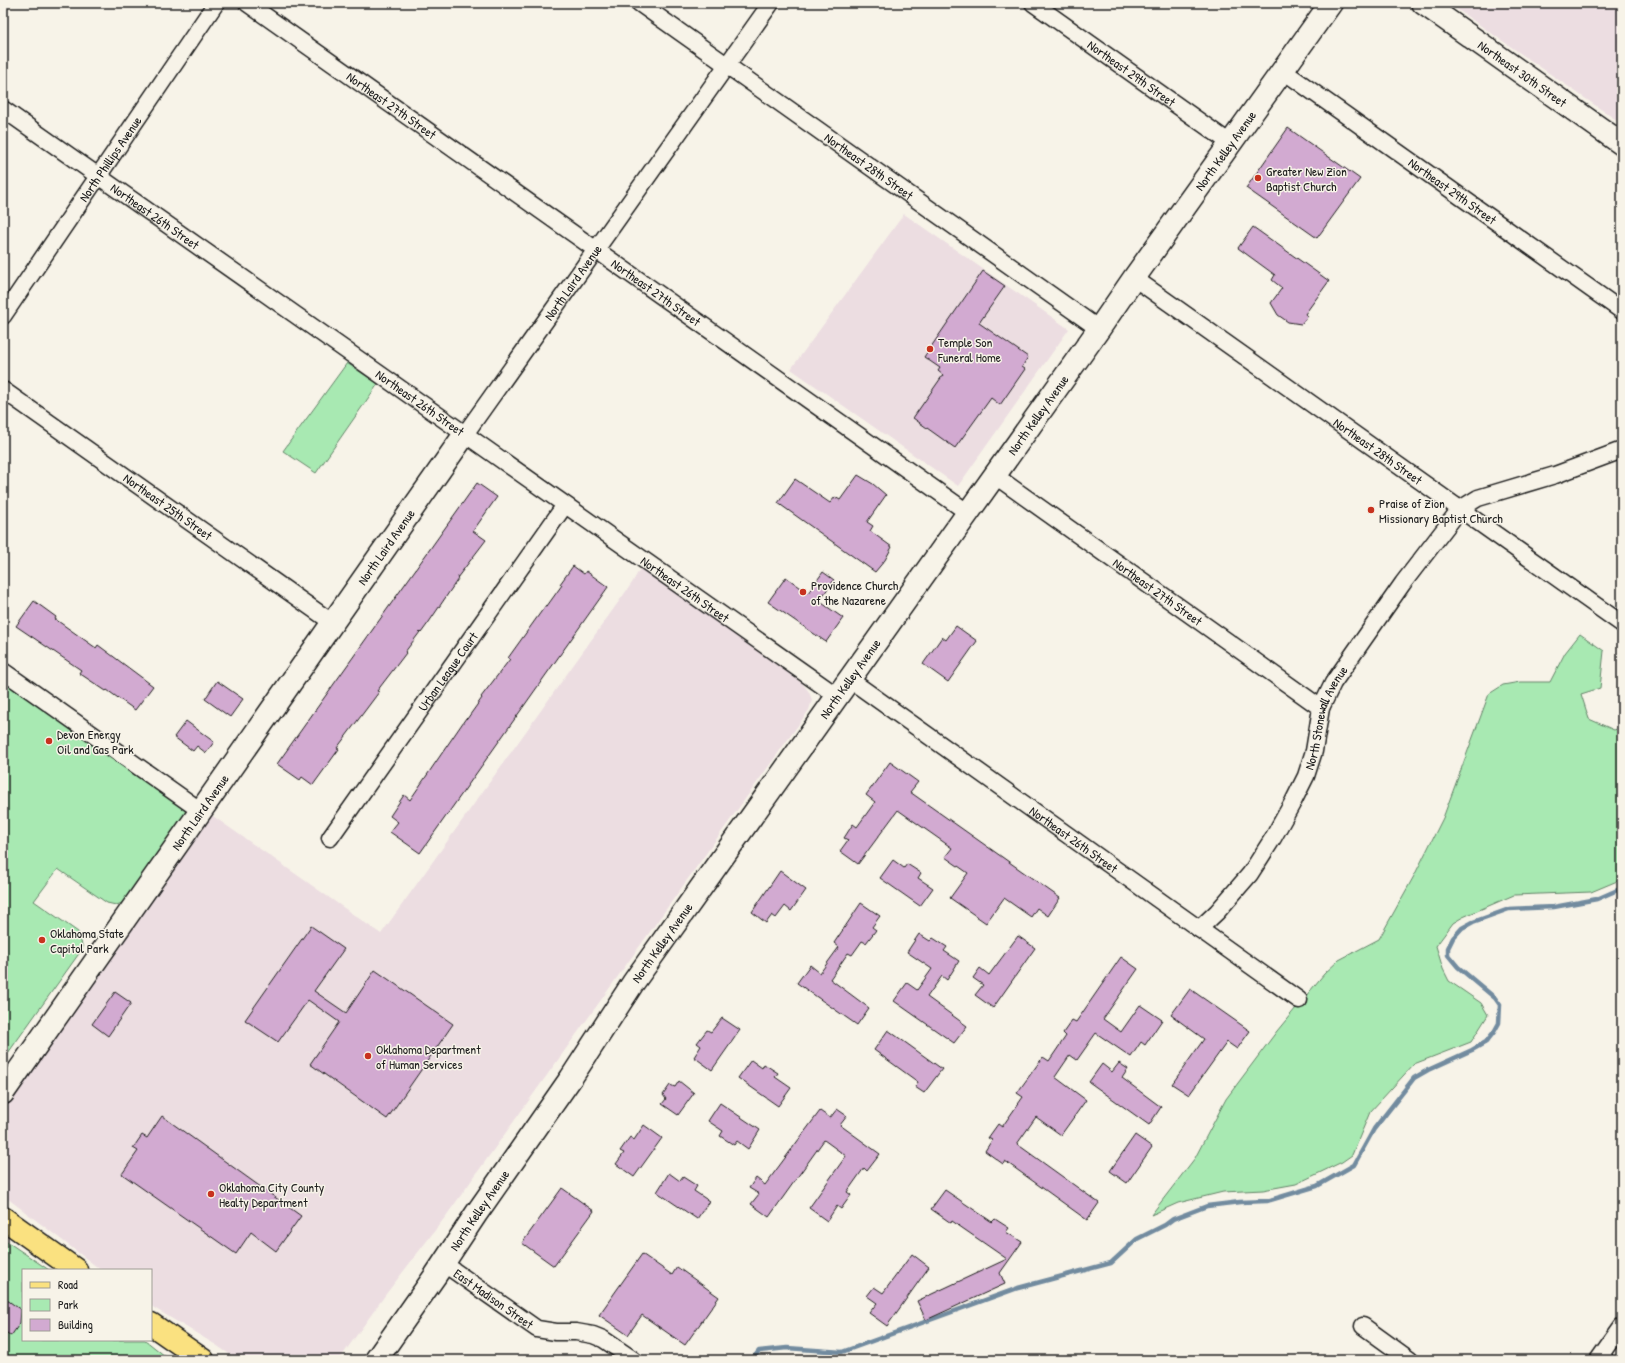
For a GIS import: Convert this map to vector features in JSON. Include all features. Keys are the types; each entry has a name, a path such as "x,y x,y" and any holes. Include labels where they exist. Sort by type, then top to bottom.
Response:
{"main road":[{"name":"North Kelley Avenue","path":"376,1360 476,1214 572,1078 633,983 1331,3"},
{"name":"Northeast 30th Street","path":"1423,3 1622,144"},
{"name":"North Laird Avenue","path":"3,1093 465,434"},
{"path":"3,1218 75,1269"},
{"path":"152,1325 203,1360"}],"street":[{"name":"North Phillips Avenue","path":"3,316 216,3"},
{"name":"Northeast 27th Street","path":"247,3 967,512"},
{"name":"Northeast 28th Street","path":"639,3 1099,328"},
{"name":"North Laird Avenue","path":"465,434 771,3"},
{"name":"Northeast 29th Street","path":"1033,3 1230,143"},
{"name":"Northeast 29th Street","path":"1282,70 1622,311"},
{"name":"Northeast 26th Street","path":"3,109 565,505 843,688 1198,929 1299,1000"},
{"name":"Northeast 28th Street","path":"1134,278 1622,624"},
{"name":"Northeast 25th Street","path":"3,390 333,623"},
{"path":"1460,509 1478,498 1555,475 1622,450"},
{"name":"Northeast 27th Street","path":"994,475 1321,708"},
{"name":"Urban League Court","path":"330,838 565,505"},
{"name":"North Stonewall Avenue","path":"1198,929 1217,912 1250,874 1283,820 1306,776 1314,751 1321,708 1333,683 1403,583 1460,509"},
{"path":"3,671 201,811"},
{"name":"East Madison Street","path":"443,1263 537,1329 593,1335 603,1339 634,1360"},
{"path":"1363,1326 1410,1360"},
{"path":"1598,1360 1622,1326"}],"shaded area":[{"path":"1448,3 1622,3 1622,124"},
{"name":"Temple Son Funeral Home","path":"904,214 1069,329 958,486 791,369"},
{"path":"641,567 802,683 809,692 812,700 809,710 446,1216 386,1294 339,1360 238,1360 152,1307 152,1269 100,1269 3,1195 3,1113 95,978 210,814 381,934 632,583"}],"green space":[{"path":"347,363 378,384 316,473 283,451"},
{"path":"1580,634 1604,651 1600,688 1581,694 1589,719 1614,730 1622,727 1622,879 1591,892 1514,895 1463,917 1453,923 1436,946 1443,969 1449,981 1481,1003 1488,1015 1471,1042 1414,1064 1370,1112 1352,1155 1342,1162 1296,1184 1263,1190 1223,1192 1178,1203 1151,1215 1195,1158 1226,1099 1277,1031 1324,974 1339,960 1379,939 1414,876 1443,818 1489,694 1503,685 1520,682 1550,682 1565,653"},
{"name":"Devon Energy Oil and Gas Park","path":"3,675 187,807 188,812 123,903 116,905 107,903 58,869 34,901 78,932 83,948 3,1060"},
{"path":"3,1239 48,1269 22,1269 22,1341 146,1341 170,1360 3,1360"}],"building":[{"path":"1288,128 1360,179 1317,238 1246,188"},
{"path":"1253,227 1329,281 1305,314 1308,316 1301,324 1288,322 1278,315 1271,303 1282,288 1272,280 1275,275 1238,248"},
{"path":"983,271 1005,286 979,323 1028,357 1022,367 1025,369 1000,405 991,398 955,448 913,418 943,375 938,371 940,368 924,357"},
{"path":"858,475 873,484 886,495 867,522 873,526 870,531 892,547 885,560 875,572 778,503 795,479 830,503 835,497 840,500"},
{"path":"477,483 497,497 473,531 486,540 457,578 458,579 429,622 377,691 379,692 337,748 339,749 313,785 302,777 300,780 277,764"},
{"path":"573,566 584,574 586,571 608,587 420,853 390,832 398,822 390,816 404,795 410,800 466,718 467,719 482,698 481,697 510,659 508,658 562,585 560,584"},
{"path":"823,572 834,580 819,601 843,618 826,642 768,602 786,577 808,593"},
{"path":"34,601 56,617 55,619 96,648 98,645 153,686 135,710 107,690 106,691 79,673 81,670 16,626"},
{"path":"956,626 977,641 948,682 923,664 942,637 946,640"},
{"path":"217,681 243,699 230,717 205,699"},
{"path":"186,721 214,742 206,753 197,746 193,751 174,737"},
{"path":"890,762 918,782 910,792 1060,898 1048,916 1037,908 1031,917 1004,898 986,923 950,898 968,873 945,857 952,848 898,810 858,864 840,851 848,840 844,838 853,824 857,827 875,802 866,795"},
{"path":"893,860 904,868 907,864 921,873 918,878 933,888 920,906 880,878"},
{"path":"780,871 806,890 791,911 785,906 776,918 772,915 766,923 752,912"},
{"path":"861,903 880,916 872,927 876,930 866,943 862,941 852,955 848,953 830,979 869,1008 857,1025 797,983 810,965 820,973 839,947 834,943"},
{"path":"311,926 344,949 314,991 346,1013 375,970 453,1024 387,1119 310,1064 339,1022 308,1000 278,1042 245,1020"},
{"path":"919,934 930,941 933,938 947,947 944,951 959,961 947,980 942,976 927,997 967,1026 954,1043 894,1001 907,983 917,990 932,969 907,952"},
{"path":"1018,936 1035,948 993,1008 975,995 983,985 973,978 980,968 989,975"},
{"path":"1121,957 1138,969 1103,1019 1121,1032 1140,1005 1162,1020 1145,1045 1141,1042 1131,1057 1096,1033 1077,1060 1070,1055 1055,1077 1086,1100 1061,1135 1036,1117 1017,1144 1099,1203 1087,1220 1005,1161 1003,1164 985,1151 992,1140 988,1138 998,1124 1002,1127 1023,1097 1017,1093 1043,1057 1049,1061 1066,1036 1063,1033 1072,1020 1076,1022"},
{"path":"1190,989 1250,1031 1237,1049 1227,1042 1189,1095 1172,1084 1204,1039 1171,1015"},
{"path":"115,992 131,1003 108,1036 92,1024"},
{"path":"722,1018 740,1030 712,1070 694,1057 701,1046 697,1043 707,1030 711,1032"},
{"path":"888,1030 942,1069 924,1093 915,1087 918,1082 874,1050"},
{"path":"751,1060 762,1068 764,1064 778,1073 775,1077 791,1088 778,1106 738,1078"},
{"path":"1119,1063 1128,1069 1122,1078 1161,1107 1149,1125 1089,1082 1102,1064 1112,1072"},
{"path":"679,1081 694,1093 678,1115 662,1104 666,1099 663,1095 670,1085 675,1087"},
{"path":"720,1103 760,1130 748,1149 737,1141 734,1145 720,1136 723,1131 708,1121"},
{"path":"837,1109 847,1116 840,1125 880,1154 867,1171 864,1168 847,1192 851,1195 841,1209 837,1206 827,1221 809,1208 846,1156 824,1140 769,1217 751,1204 759,1194 749,1188 756,1178 765,1185 820,1111 830,1118"},
{"name":"Oklahoma City County Healty Department","path":"162,1116 301,1216 276,1251 251,1232 236,1254 122,1174 138,1151 133,1148 142,1135 147,1138"},
{"path":"644,1125 662,1138 634,1177 616,1164 624,1153 620,1151 630,1137 634,1140"},
{"path":"1135,1135 1152,1147 1127,1183 1110,1171"},
{"path":"669,1173 680,1181 683,1177 697,1186 694,1191 709,1201 697,1219 657,1192"},
{"path":"562,1188 594,1211 554,1266 522,1243"},
{"path":"945,1190 992,1222 995,1219 1009,1228 1006,1232 1022,1242 1000,1273 1005,1284 926,1320 917,1301 1007,1259 952,1221 951,1223 931,1209"},
{"path":"642,1254 672,1275 677,1267 719,1297 685,1345 642,1315 628,1335 599,1315"},
{"path":"912,1254 929,1267 887,1326 869,1313 877,1303 867,1296 874,1287 883,1293"},
{"path":"3,1297 21,1310 20,1323 11,1336 3,1330"}],"waterway":[{"path":"752,1360 759,1351 787,1348 842,1352 1018,1288 1111,1263 1137,1239 1165,1225 1173,1219 1207,1206 1240,1202 1267,1201 1317,1186 1354,1165 1374,1129 1414,1078 1486,1042 1494,1032 1499,1023 1500,1005 1495,998 1458,967 1448,955 1448,948 1453,938 1462,928 1473,922 1509,909 1554,907 1597,899 1622,888"}],"place":[{"name":"Greater New Zion Baptist Church","path":"1258,178"},
{"name":"Temple Son Funeral Home","path":"930,349"},
{"name":"Praise of Zion Missionary Baptist Church","path":"1371,510"},
{"name":"Providence Church of the Nazarene","path":"803,592"},
{"name":"Devon Energy Oil and Gas Park","path":"49,741"},
{"name":"Oklahoma State Capitol Park","path":"42,940"},
{"name":"Oklahoma Department of Human Services","path":"368,1056"},
{"name":"Oklahoma City County Healty Department","path":"211,1194"}]}
